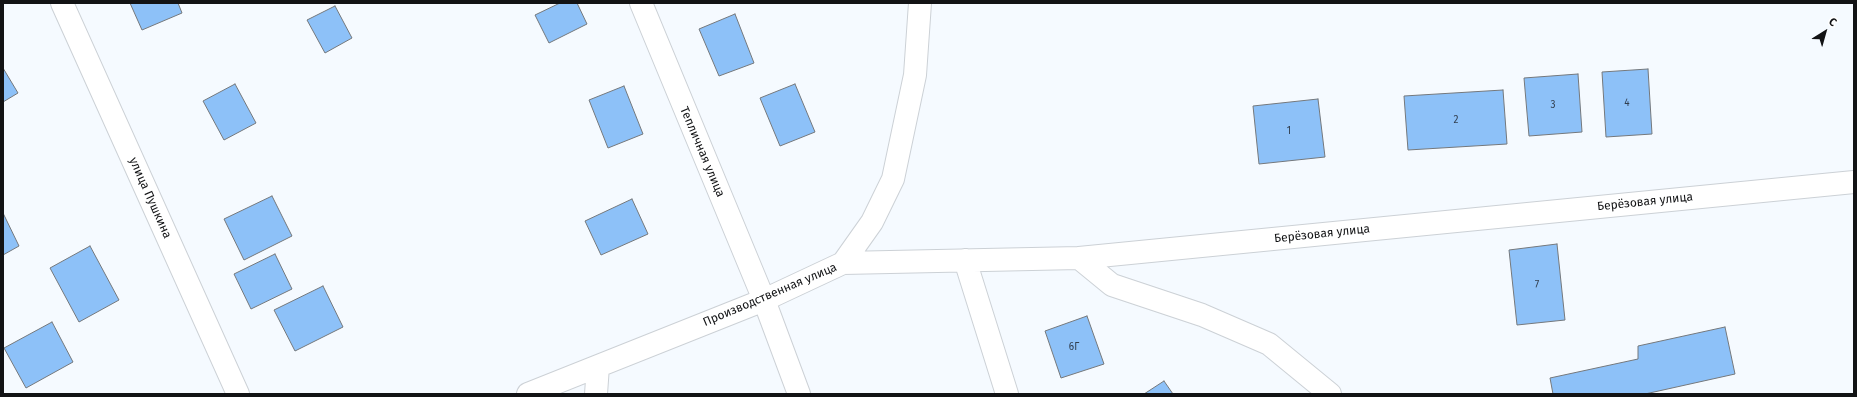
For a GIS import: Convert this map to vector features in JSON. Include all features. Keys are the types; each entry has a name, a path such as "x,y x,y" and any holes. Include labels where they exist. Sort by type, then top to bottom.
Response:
{"street":[{"name":"улица Пушкина","path":"62,3 238,394"},
{"name":"Тепличная улица","path":"641,3 764,300 799,394"},
{"name":"Производственная улица","path":"528,394 764,300 843,263 872,222 893,179 915,75 920,3"},
{"name":"Берёзовая улица","path":"843,263 1079,258 1854,182"},
{"path":"1079,258 1112,284 1202,315 1270,344 1330,394"},
{"path":"965,260 1008,394"},
{"path":"596,394 598,366"}],"building":[{"path":"130,3 178,3 182,13 142,30"},
{"path":"560,3 577,3 587,24 549,43 535,15"},
{"path":"335,6 352,38 325,53 307,20"},
{"path":"735,14 754,63 719,76 699,29"},
{"path":"3,68 18,93 3,102"},
{"path":"1648,69 1652,134 1606,137 1602,72"},
{"path":"1578,74 1582,132 1529,136 1524,78"},
{"path":"235,84 256,123 224,140 203,101"},
{"path":"795,84 815,132 780,146 760,98"},
{"path":"624,86 643,134 608,148 589,100"},
{"path":"1503,90 1507,144 1408,150 1404,96"},
{"path":"1318,99 1325,157 1259,164 1253,106"},
{"path":"272,196 292,236 244,260 224,219"},
{"path":"632,199 648,234 601,255 585,221"},
{"path":"3,213 19,246 3,255"},
{"path":"1557,244 1565,320 1517,325 1509,250"},
{"path":"90,246 119,300 79,322 50,268"},
{"path":"275,254 292,289 251,309 234,274"},
{"path":"323,286 343,327 295,351 274,310"},
{"path":"1087,316 1104,364 1061,378 1045,331"},
{"path":"52,322 73,362 26,388 4,348"},
{"path":"1725,327 1735,374 1645,394 1553,394 1550,378 1638,359 1638,346"},
{"path":"1164,381 1173,394 1144,394"}]}
